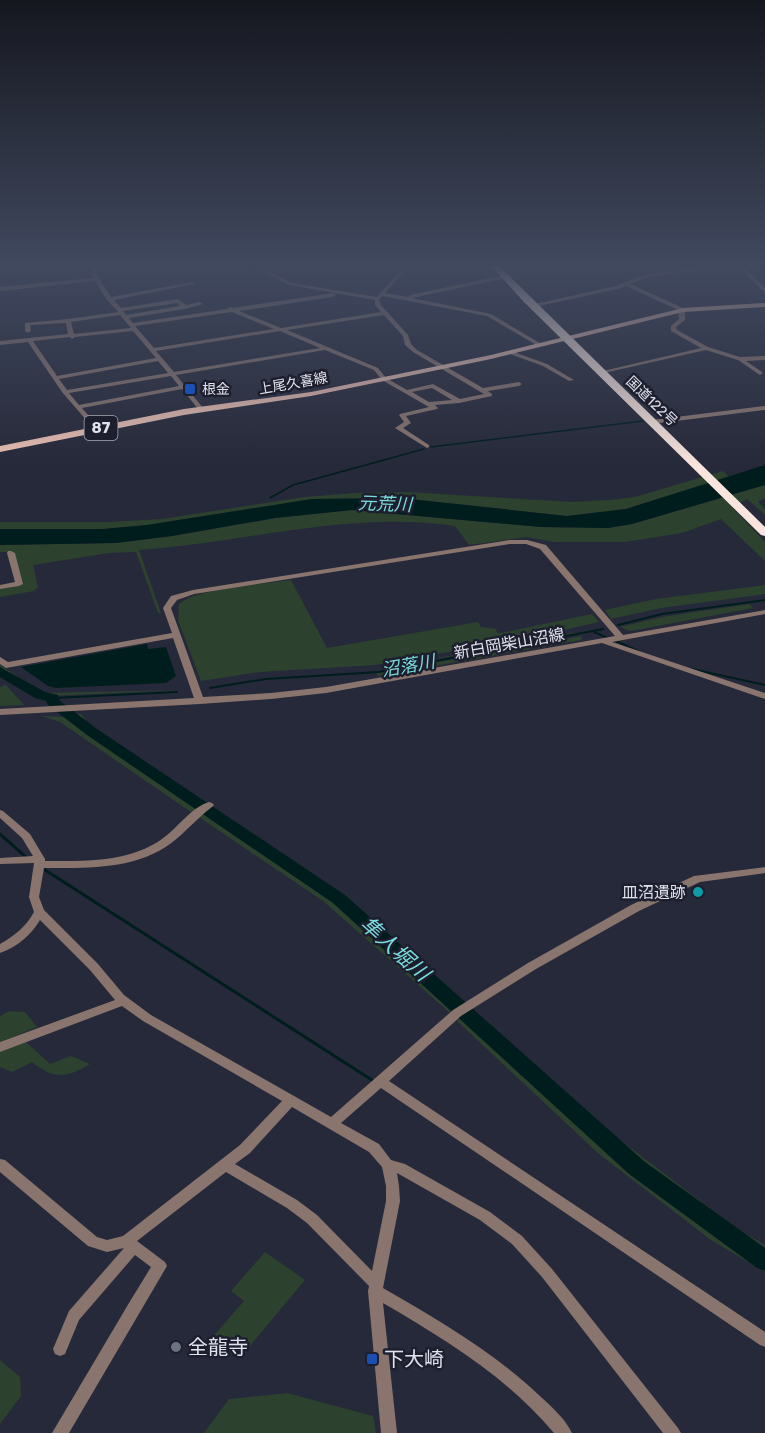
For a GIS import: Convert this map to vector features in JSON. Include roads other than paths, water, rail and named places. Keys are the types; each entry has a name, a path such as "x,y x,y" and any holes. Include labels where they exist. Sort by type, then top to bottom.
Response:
{"highway":[{"name":"国道122号","path":"563,332 569,338"},
{"name":"国道122号","path":"563,332 740,503 765,533"},
{"name":"国道122号","path":"740,503 765,522"}],"main road":[{"name":"上尾久喜線","path":"0,448 201,409 286,399 443,367 594,332"}],"street":[{"path":"71,332 72,337"},
{"path":"0,343 103,332"},
{"path":"137,332 201,409"},
{"path":"153,350 273,332"},
{"path":"281,332 376,369 384,379 435,408 402,415 408,423 398,428 427,446"},
{"path":"402,332 408,345 490,395 427,404"},
{"path":"518,332 540,345"},
{"path":"676,332 706,348 740,359 763,374"},
{"path":"30,341 96,428"},
{"path":"604,372 706,348"},
{"path":"67,392 325,349"},
{"path":"509,352 545,365 571,380"},
{"path":"740,359 765,358"},
{"path":"56,378 161,359"},
{"path":"484,390 519,384"},
{"path":"405,392 433,386 459,401"},
{"path":"79,407 184,387"},
{"path":"656,422 765,408"},
{"path":"200,701 167,608 174,598 193,592 519,541 534,543 548,551 621,638"},
{"path":"0,587 19,584 10,553"},
{"name":"新白岡柴山沼線","path":"0,712 200,701 337,688 765,612"},
{"path":"0,660 6,664 177,635"},
{"path":"604,642 765,696"},
{"path":"0,861 112,862 159,846 197,812 209,805"},
{"path":"0,813 26,836 40,862 34,897 39,912 94,967 123,1001 147,1018 374,1148 389,1165 394,1186 393,1201 376,1288 389,1433"},
{"path":"333,1124 457,1013 532,966 644,904 699,879 765,870"},
{"path":"0,949 26,933 39,912"},
{"path":"0,1047 47,1027 123,1001"},
{"path":"380,1081 765,1340"},
{"path":"60,1349 74,1316 130,1244 245,1149 291,1100"},
{"path":"0,1164 93,1242 107,1246 130,1244 160,1266 138,1298 80,1404 60,1433"},
{"path":"225,1165 292,1204 312,1219 376,1288 525,1390 564,1433"},
{"path":"389,1165 400,1168 485,1216 516,1239 547,1273 673,1433"}],"water":[{"name":"元荒川","path":"765,465 765,485 632,524 608,528 541,527 352,510 275,518 116,543 0,545 0,529 103,529 147,525 312,499 400,498 567,516 626,509"},
{"path":"147,644 148,649 166,647 176,676 166,683 56,688 48,686 21,667"}],"waterway":[{"path":"431,447 643,421"},
{"path":"270,498 293,485 424,449"},
{"name":"沼落川","path":"618,625 662,614 765,600"},
{"name":"沼落川","path":"210,688 266,679 379,672 603,629"},
{"path":"594,632 608,638"},
{"path":"616,641 638,651"},
{"path":"692,669 765,685"},
{"name":"隼人堀川","path":"0,671 40,695 53,698 53,702 92,732 339,899 637,1168 765,1261"},
{"name":"沼落川","path":"53,698 177,692"},
{"path":"0,834 27,858"},
{"path":"42,868 375,1082"}],"place":[{"name":"根金","path":"190,389"},
{"name":"皿沼遺跡","path":"698,892"},
{"name":"全龍寺","path":"176,1347"},
{"name":"下大崎","path":"372,1359"}]}
